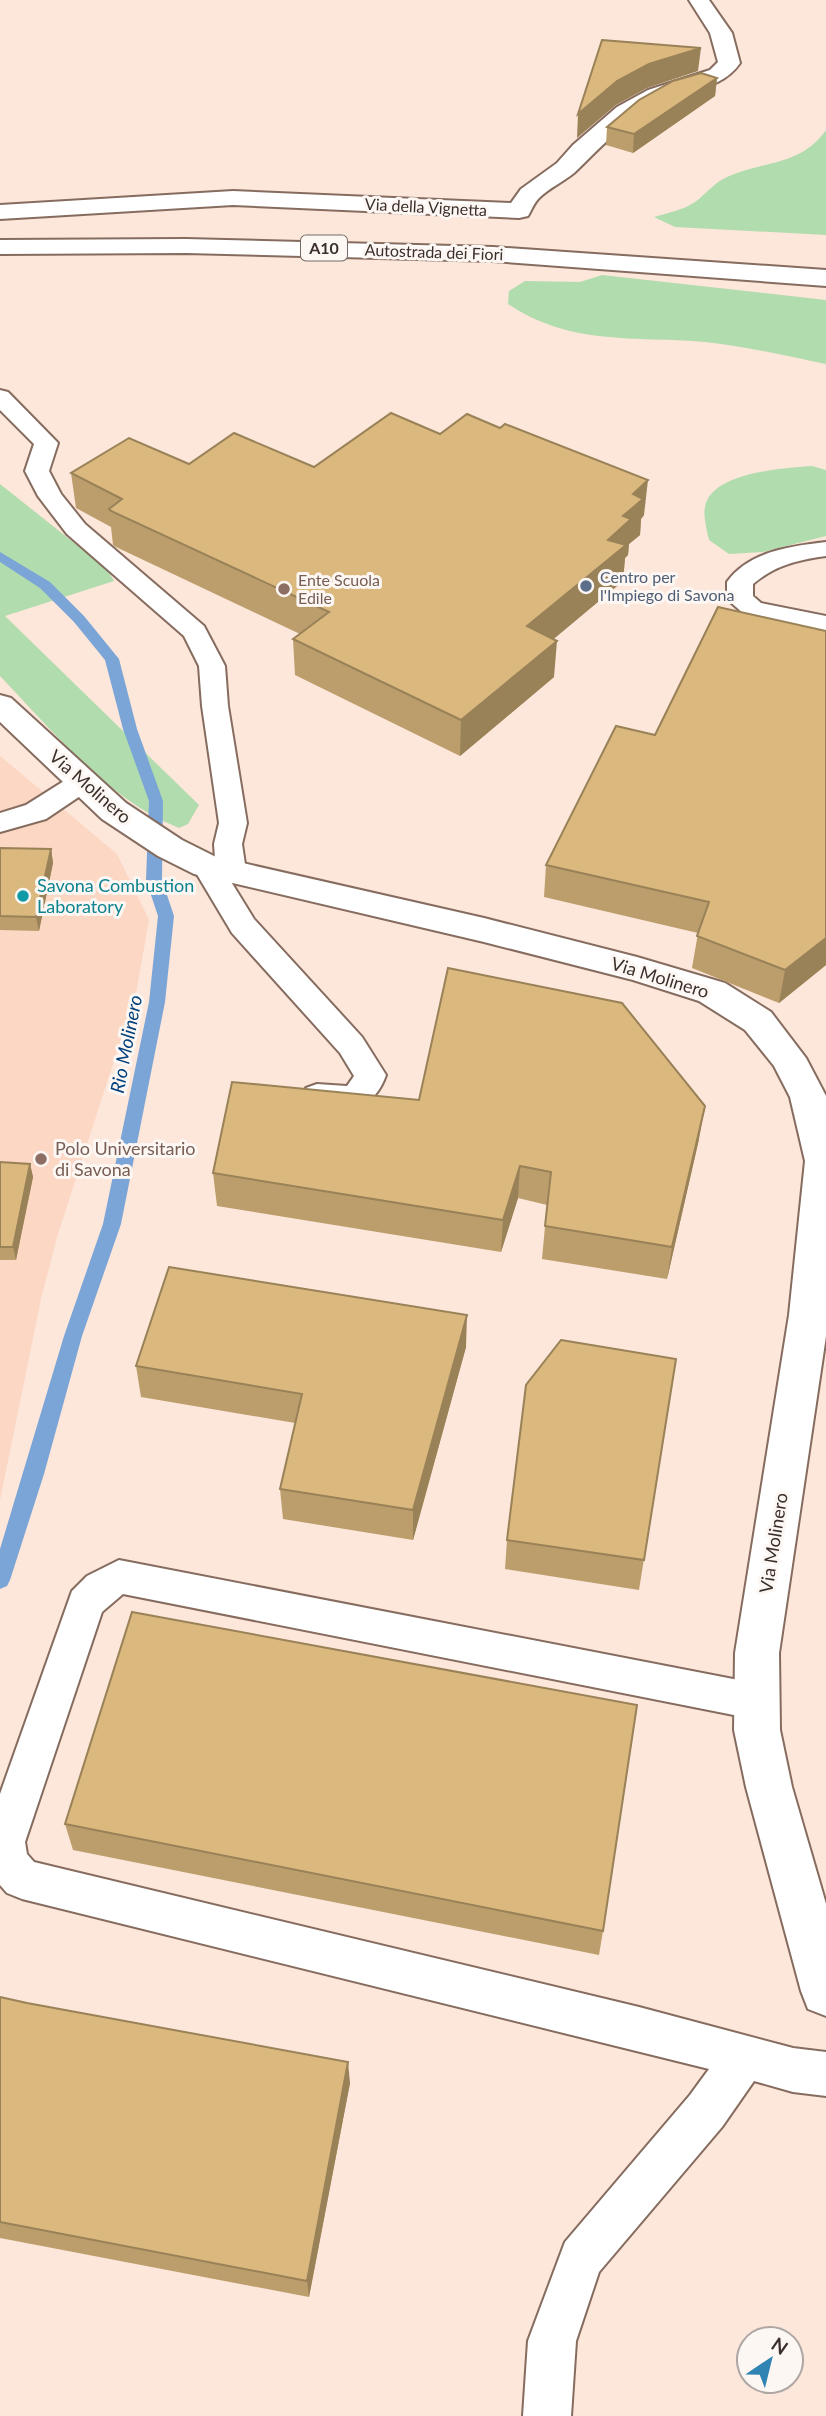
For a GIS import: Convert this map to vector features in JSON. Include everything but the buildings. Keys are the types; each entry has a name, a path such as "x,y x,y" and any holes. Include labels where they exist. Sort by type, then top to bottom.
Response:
{"main road":[{"name":"Via della Vignetta","path":"0,212 233,198 519,211 529,194 565,168 581,149 625,112 656,94 718,75 729,63 722,33 699,0"},
{"name":"A10","path":"0,225 293,226"},
{"name":"Autostrada dei Fiori","path":"358,227 718,247"},
{"name":"Autostrada dei Fiori","path":"0,247 331,248 648,264 826,278"},
{"name":"Via Molinero","path":"0,705 127,821 170,848 219,869 484,930 636,969 712,992 758,1021 820,1097 824,1161 819,1234 757,1653 757,1730 769,1787 826,1991"}],"lane":[{"path":"0,397 46,443 37,471 50,496 76,529 195,632 212,666 215,706 233,823 219,869 243,926 351,1045 370,1075 367,1088 357,1096 340,1098 292,1093"},
{"path":"826,549 788,554 757,566 740,582 740,599 753,610 826,624"},
{"path":"0,823 36,812 82,782"},
{"path":"759,1702 119,1577 100,1588 86,1603 4,1842 8,1864 22,1879 793,2070 826,2074"},
{"path":"547,2416 552,2342 581,2258 706,2111 745,2056"}],"shaded area":[{"name":"Polo Universitario di Savona","path":"0,756 117,854 149,920 136,993 57,1237 41,1299 0,1500"}],"green space":[{"path":"826,130 826,235 675,227 654,217 690,205 725,178 805,151"},
{"path":"602,275 826,300 826,364 705,342 579,333 555,327 508,304 509,291 525,281 580,282"},
{"path":"812,466 826,470 826,536 763,552 729,554 709,540 705,507 710,495 720,486 751,474"},
{"path":"0,484 107,569 114,581 5,616 199,805 188,824 179,828 152,815 104,781 61,741 0,676"}],"waterway":[{"name":"Rio Molinero","path":"0,556 45,585 79,619 112,659 130,729 156,801 154,880 166,916 157,1002 112,1224 73,1336 34,1474 0,1580"}],"place":[{"name":"Centro per l'Impiego di Savona","path":"586,586"},
{"name":"Ente Scuola Edile","path":"284,589"},
{"name":"Savona Combustion Laboratory","path":"23,896"},
{"name":"Polo Universitario di Savona","path":"41,1159"}]}
